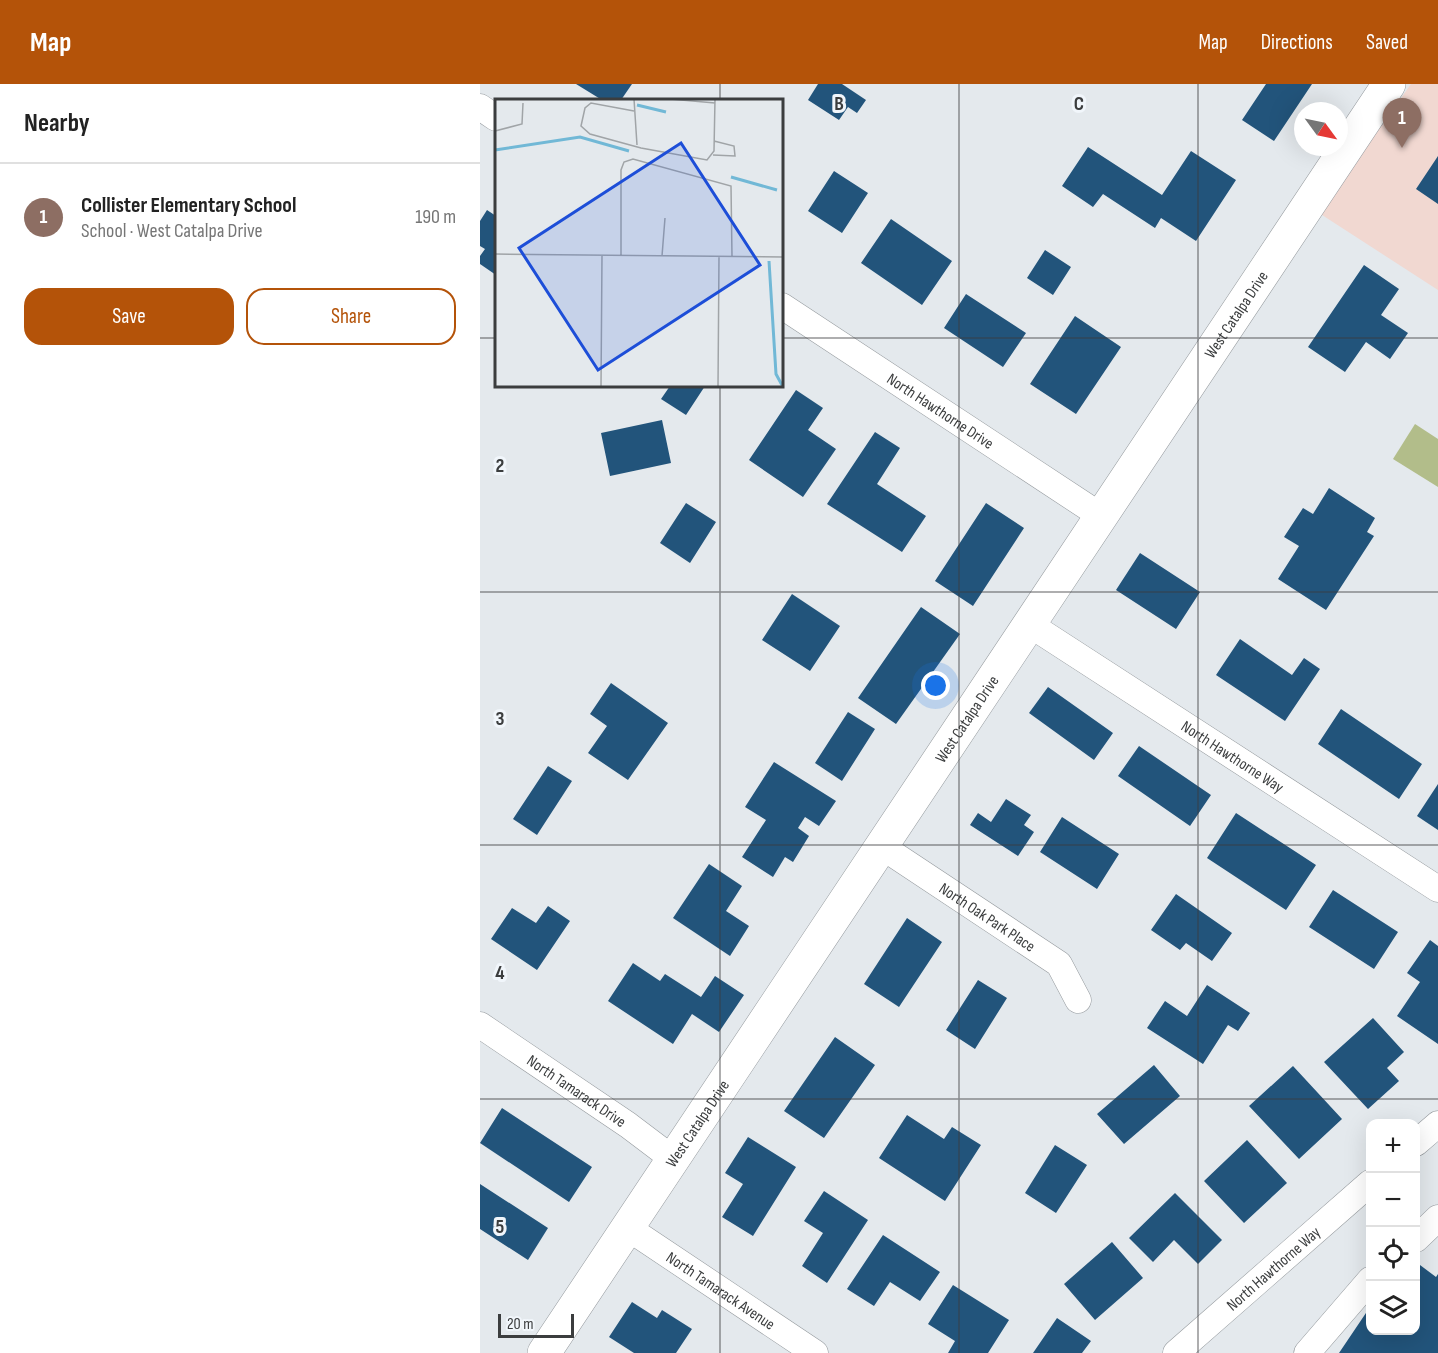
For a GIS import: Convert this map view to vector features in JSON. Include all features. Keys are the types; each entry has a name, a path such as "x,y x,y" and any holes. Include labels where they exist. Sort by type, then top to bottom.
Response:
{"street":[{"name":"West Catalpa Drive","path":"544,1353 1389,84"},
{"path":"480,107 495,117"},
{"name":"North Hawthorne Drive","path":"783,307 1101,516"},
{"name":"North Hawthorne Way","path":"1029,624 1438,889"},
{"name":"North Oak Park Place","path":"881,846 1059,964 1078,1000"},
{"name":"North Tamarack Drive","path":"480,1025 628,1125 673,1159"},
{"path":"1420,1140 1438,1124"},
{"name":"North Hawthorne Way","path":"1176,1353 1366,1187"},
{"path":"1420,1235 1438,1218"},
{"name":"North Tamarack Avenue","path":"628,1228 815,1353"},
{"path":"1307,1353 1370,1281"}],"shaded area":[{"path":"1411,84 1438,84 1438,290 1319,213"}],"green space":[{"path":"1415,424 1438,439 1438,487 1393,459"}],"building":[{"path":"576,84 632,84 622,99 600,99"},
{"path":"818,84 842,84 866,100 857,113 848,107 839,120 808,100"},
{"path":"1266,84 1312,84 1300,102 1294,102 1294,111 1274,141 1242,120"},
{"path":"1088,147 1162,195 1191,151 1236,180 1196,241 1161,218 1155,228 1103,194 1093,207 1062,186"},
{"path":"1438,156 1438,204 1416,189"},
{"path":"834,171 868,193 842,233 808,211"},
{"path":"487,210 495,215 495,274 480,264 480,256 485,249 480,246 480,221"},
{"path":"891,219 952,261 922,305 861,263"},
{"path":"1045,250 1071,267 1053,295 1027,278"},
{"path":"1364,265 1399,289 1381,315 1408,333 1390,359 1366,342 1345,372 1308,347"},
{"path":"966,294 1026,333 1003,367 944,328"},
{"path":"1075,316 1121,347 1076,414 1030,384"},
{"path":"669,387 704,387 686,415 661,399"},
{"path":"796,390 823,408 808,430 836,449 803,497 749,460"},
{"path":"662,420 671,463 610,476 601,433"},
{"path":"875,432 900,448 877,484 926,516 902,552 827,504"},
{"path":"1329,488 1375,518 1367,532 1374,536 1326,610 1278,579 1299,546 1284,537 1303,508 1313,514"},
{"path":"686,503 716,522 690,563 660,543"},
{"path":"986,503 1024,528 973,606 935,581"},
{"path":"1140,553 1200,592 1176,629 1116,590"},
{"path":"792,594 840,626 810,671 762,640"},
{"path":"921,607 960,634 896,724 858,698"},
{"path":"1240,639 1292,675 1304,658 1320,669 1285,721 1216,675"},
{"path":"611,683 668,723 628,780 588,753 607,726 590,714"},
{"path":"1048,687 1113,733 1094,760 1029,713"},
{"path":"1341,709 1422,764 1399,799 1318,744"},
{"path":"848,712 875,729 842,781 815,763"},
{"path":"1139,746 1211,795 1190,826 1118,776"},
{"path":"774,762 836,801 819,826 805,817 798,828 809,836 793,862 785,857 773,877 742,857 766,820 745,807"},
{"path":"548,766 572,781 537,835 513,819"},
{"path":"1438,784 1438,830 1417,816"},
{"path":"1006,799 1031,815 1024,825 1034,832 1018,856 970,825 978,813 991,822"},
{"path":"1236,813 1316,865 1286,910 1207,858"},
{"path":"1062,817 1119,854 1097,889 1040,852"},
{"path":"709,864 742,886 726,911 749,926 730,956 673,918"},
{"path":"1333,890 1398,932 1374,969 1309,927"},
{"path":"1176,894 1232,933 1212,961 1186,943 1180,950 1151,930"},
{"path":"548,906 570,921 537,970 491,939 512,908 536,923"},
{"path":"907,918 942,942 899,1007 864,984"},
{"path":"1430,940 1438,946 1438,1044 1397,1016 1420,982 1407,973"},
{"path":"633,963 660,981 665,974 701,997 715,976 744,995 719,1032 692,1014 673,1044 608,1001"},
{"path":"978,980 1007,998 975,1049 946,1030"},
{"path":"1207,985 1250,1013 1238,1031 1228,1025 1203,1064 1147,1028 1165,1001 1187,1016"},
{"path":"1373,1018 1404,1052 1387,1068 1399,1081 1368,1109 1324,1062"},
{"path":"835,1037 875,1065 824,1138 784,1111"},
{"path":"1154,1065 1180,1096 1124,1144 1097,1114"},
{"path":"1293,1066 1342,1119 1299,1159 1249,1106"},
{"path":"502,1108 592,1167 569,1202 480,1143"},
{"path":"907,1115 944,1139 952,1127 981,1145 945,1201 879,1158"},
{"path":"748,1137 796,1167 753,1236 722,1217 743,1184 725,1173"},
{"path":"1247,1140 1287,1183 1244,1223 1204,1181"},
{"path":"1055,1145 1087,1165 1056,1213 1025,1193"},
{"path":"480,1184 548,1228 528,1260 480,1229"},
{"path":"824,1191 868,1220 827,1283 802,1266 823,1233 804,1221"},
{"path":"1175,1193 1222,1240 1198,1264 1174,1240 1153,1262 1129,1238"},
{"path":"883,1235 940,1272 920,1301 890,1282 874,1306 847,1289"},
{"path":"1112,1242 1143,1278 1095,1320 1064,1284"},
{"path":"1420,1265 1436,1277 1438,1274 1438,1353 1339,1353 1366,1313 1366,1335 1420,1335"},
{"path":"953,1285 1009,1320 988,1353 948,1353 955,1341 928,1324"},
{"path":"632,1302 657,1318 662,1310 692,1329 676,1353 634,1353 609,1337"},
{"path":"1057,1318 1091,1341 1082,1353 1033,1353"}],"place":[{"name":"Collister Elementary School","path":"1402,148"}]}
